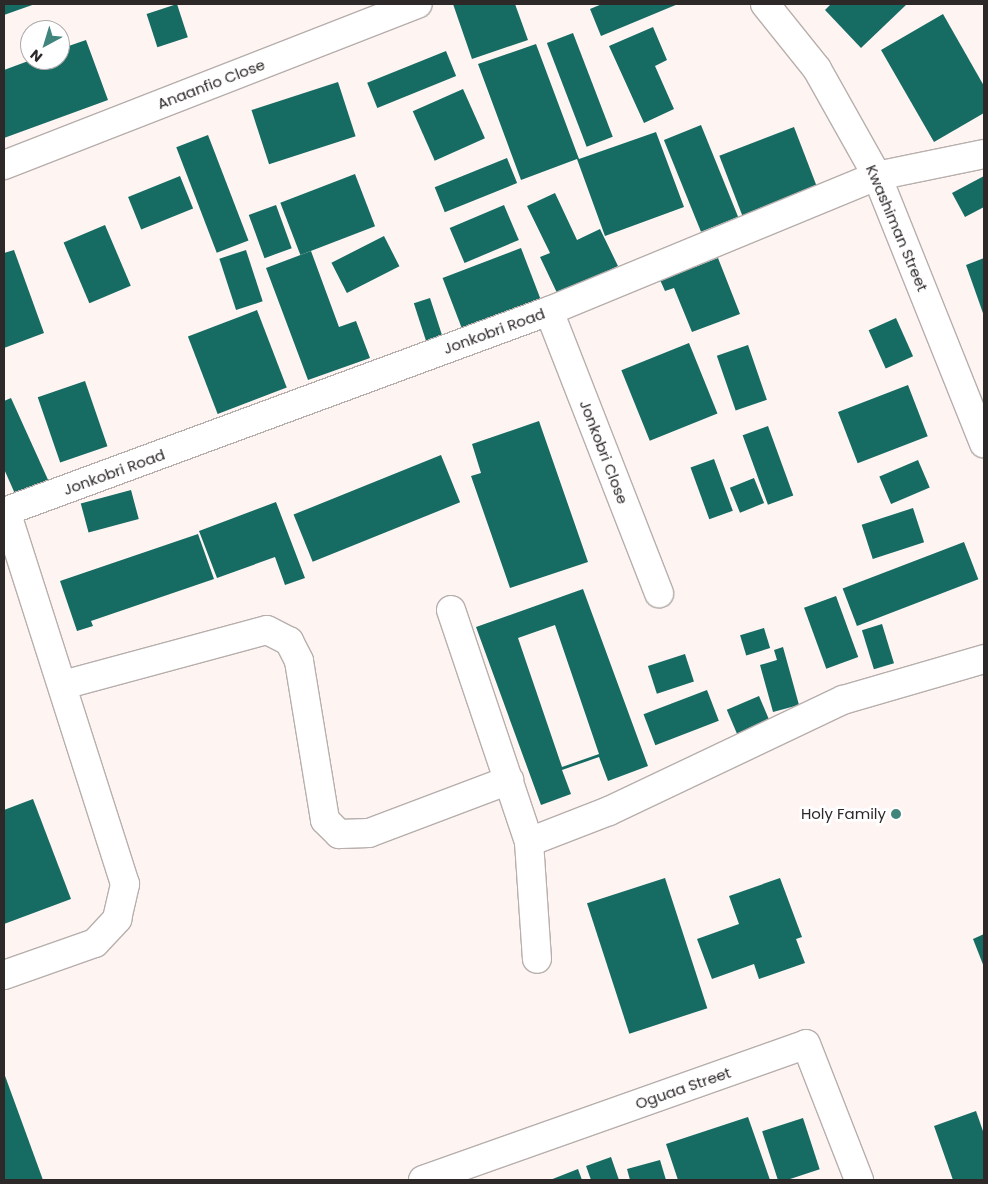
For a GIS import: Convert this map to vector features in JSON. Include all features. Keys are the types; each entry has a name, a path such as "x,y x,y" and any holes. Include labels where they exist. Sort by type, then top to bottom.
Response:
{"street":[{"name":"Anaanfio Close","path":"4,165 418,4"},
{"name":"Kwashiman Street","path":"765,4 817,69 877,176 984,443"},
{"name":"Jonkobri Road","path":"5,512 550,311 877,176 984,154"},
{"name":"Jonkobri Close","path":"550,311 659,593"},
{"path":"4,975 95,943 117,919 125,884 63,685 5,512"},
{"path":"451,610 529,842 537,959"},
{"path":"63,685 267,630 289,641 299,661 325,820 339,834 369,833 509,780"},
{"path":"529,842 609,811 842,700 984,658"},
{"name":"Oguaa Street","path":"423,1180 806,1044 859,1180"}],"building":[{"path":"4,4 35,4 4,15"},
{"path":"177,4 188,37 157,47 147,14"},
{"path":"453,4 515,4 528,40 472,59"},
{"path":"602,4 678,4 601,36 590,9"},
{"path":"831,4 907,4 861,48 825,10"},
{"path":"943,14 984,86 984,113 934,142 881,50"},
{"path":"653,27 667,60 655,66 674,109 644,123 609,46"},
{"path":"573,33 613,137 587,147 547,43"},
{"path":"86,40 108,100 4,138 4,70 20,64 20,70 70,70 70,46"},
{"path":"536,44 579,159 656,132 684,207 605,236 577,159 521,180 478,64"},
{"path":"446,51 456,76 377,108 367,83"},
{"path":"338,82 356,136 269,164 251,110"},
{"path":"463,89 485,138 435,161 413,111"},
{"path":"701,125 738,217 701,232 664,140"},
{"path":"794,127 817,188 743,216 719,156"},
{"path":"208,135 248,240 217,253 176,147"},
{"path":"507,158 517,183 445,212 435,187"},
{"path":"355,174 375,226 300,255 280,203"},
{"path":"180,176 193,208 141,229 128,197"},
{"path":"984,176 984,207 965,217 952,193"},
{"path":"555,193 577,240 600,229 618,266 558,295 540,257 550,253 527,206"},
{"path":"276,205 292,248 264,258 249,215"},
{"path":"504,205 519,240 465,263 450,228"},
{"path":"105,225 131,286 89,303 64,243"},
{"path":"384,236 399,266 347,293 331,263"},
{"path":"521,248 542,302 463,332 443,278"},
{"path":"14,250 44,333 4,348 4,253"},
{"path":"246,250 263,301 236,310 219,259"},
{"path":"311,251 339,327 356,321 370,358 308,380 266,268"},
{"path":"692,258 695,267 718,258 740,314 692,332 674,288 665,291 656,271"},
{"path":"984,258 984,316 966,265"},
{"path":"430,298 443,338 427,343 414,303"},
{"path":"257,310 287,387 218,414 188,337"},
{"path":"896,318 913,356 886,369 869,330"},
{"path":"689,343 717,413 650,441 621,370"},
{"path":"748,345 767,400 736,411 717,356"},
{"path":"85,381 107,446 60,463 38,397"},
{"path":"908,385 928,436 858,463 838,412"},
{"path":"11,398 49,482 16,496 4,469 4,401"},
{"path":"539,421 588,562 510,588 471,476 481,473 472,444"},
{"path":"768,426 793,496 768,505 743,435"},
{"path":"441,455 460,502 313,562 294,515"},
{"path":"714,459 733,511 709,519 691,468"},
{"path":"918,460 930,488 891,504 879,476"},
{"path":"754,478 764,503 740,513 730,488"},
{"path":"131,490 139,519 89,532 81,503"},
{"path":"276,502 305,578 285,585 275,557 217,578 199,531"},
{"path":"913,508 924,542 873,559 862,525"},
{"path":"198,534 214,579 91,621 93,626 77,631 60,581"},
{"path":"964,542 978,579 857,626 843,589"},
{"path":"583,589 648,766 608,781 599,757 562,770 571,794 541,805 476,627","holes":["555,625 599,754 562,767 518,638"]},
{"path":"836,596 858,657 826,669 804,608"},
{"path":"882,624 894,663 874,669 862,630"},
{"path":"764,628 770,648 746,655 740,635"},
{"path":"783,647 799,705 773,712 760,665 777,660 774,650"},
{"path":"685,654 694,682 657,694 648,666"},
{"path":"707,690 719,721 655,745 644,714"},
{"path":"759,696 770,722 738,735 727,710"},
{"path":"33,799 71,899 4,924 4,810"},
{"path":"665,878 707,1008 629,1034 587,903"},
{"path":"780,878 802,937 796,939 805,963 759,979 754,964 712,979 697,939 739,924 729,896"},
{"path":"984,934 984,967 973,939"},
{"path":"4,1073 43,1180 4,1180"},
{"path":"976,1111 984,1134 984,1179 953,1180 934,1126"},
{"path":"748,1117 770,1180 678,1180 666,1144"},
{"path":"803,1118 820,1169 787,1180 778,1180 762,1131"},
{"path":"611,1157 619,1180 591,1180 586,1166"},
{"path":"660,1160 666,1180 630,1180 627,1169"},
{"path":"578,1169 582,1180 550,1180"}],"place":[{"name":"Holy Family","path":"896,814"}]}
